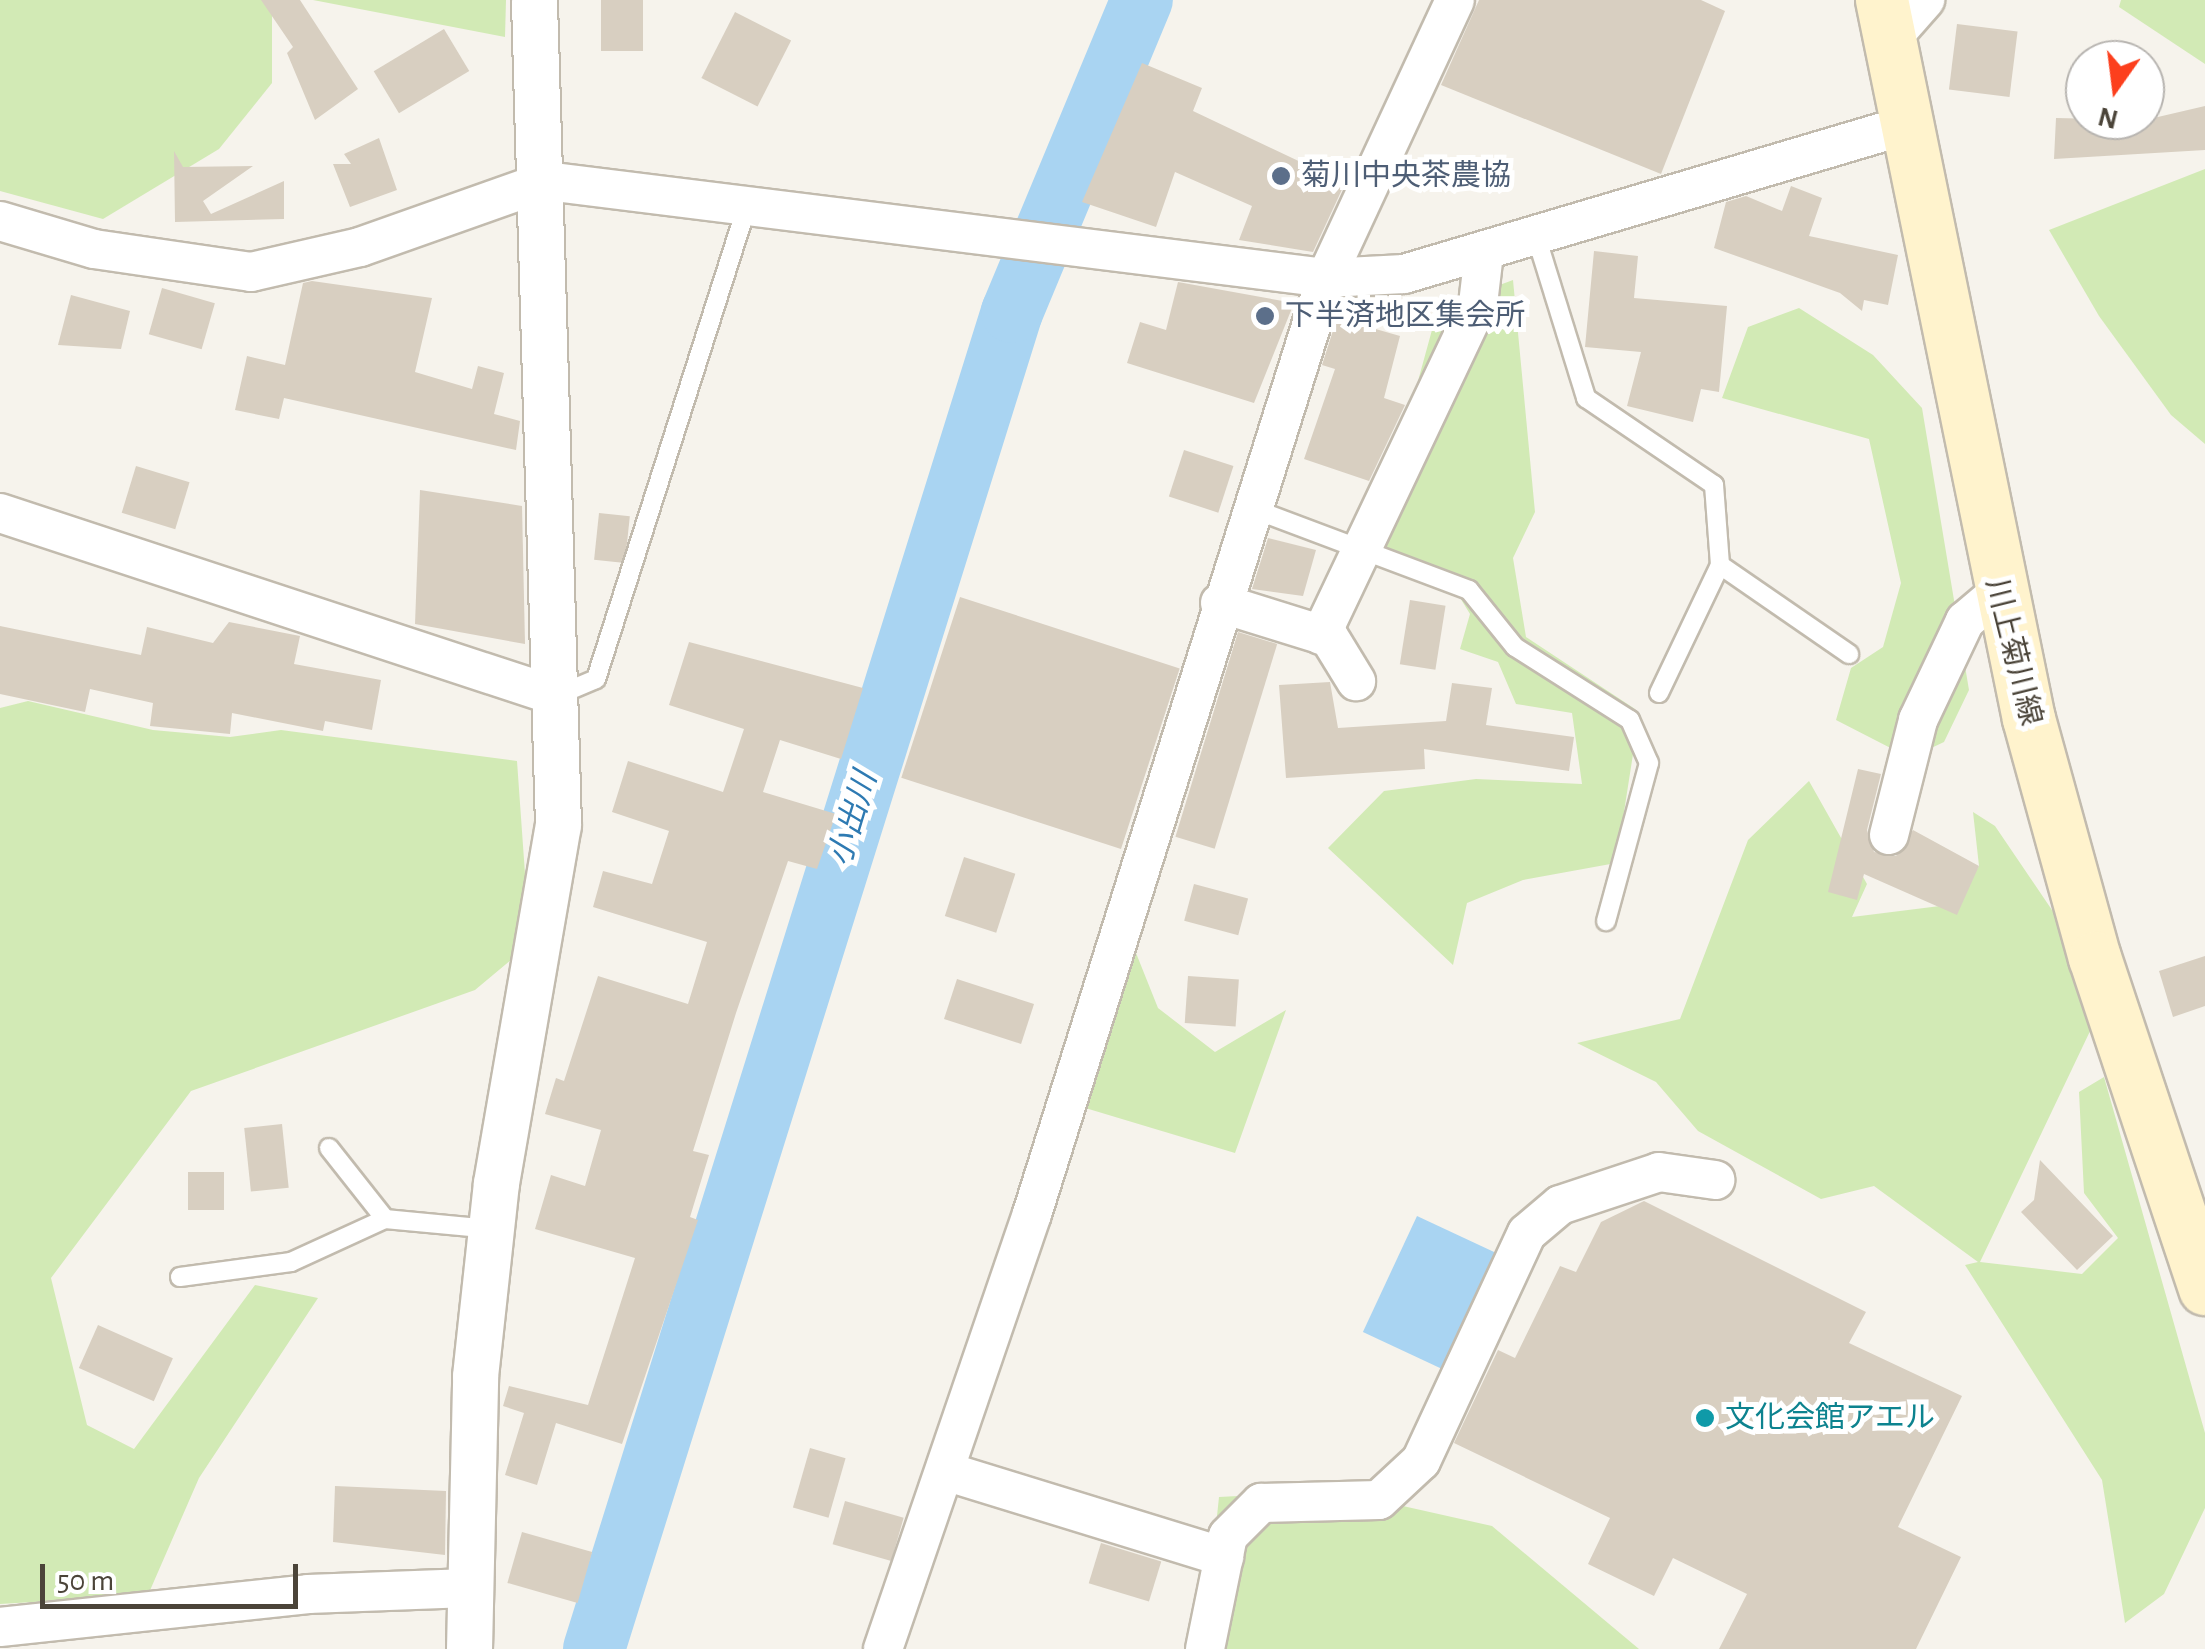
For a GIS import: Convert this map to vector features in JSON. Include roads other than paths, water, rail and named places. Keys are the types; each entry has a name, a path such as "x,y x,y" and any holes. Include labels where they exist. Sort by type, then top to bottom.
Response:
{"main road":[{"name":"川上菊川線","path":"1885,21 1910,124 1998,593 2095,958 2205,1289"}],"street":[{"path":"468,1649 474,1376 491,1229 544,950 558,825 546,180 534,0"},
{"path":"884,1649 948,1472 1326,278 1455,0"},
{"path":"1885,21 1925,0"},
{"path":"0,221 94,248 252,272 360,247 546,180 1326,278 1404,274 1484,253 1910,124"},
{"path":"1322,635 1356,547 1478,304 1484,253"},
{"path":"0,513 556,696"},
{"path":"1889,836 1918,720 1966,621 1998,593"},
{"path":"1220,603 1322,635 1356,682"},
{"path":"1205,1649 1228,1536 1261,1503 1378,1500 1421,1461 1528,1233 1560,1204 1659,1172 1715,1180"},
{"path":"948,1472 1224,1558"},
{"path":"0,1627 308,1594 470,1588"}],"lane":[{"path":"556,696 596,680 747,206"},
{"path":"1536,236 1586,398 1714,485 1720,565 1659,692"},
{"path":"1251,508 1469,590 1515,647 1630,720 1649,763 1606,921"},
{"path":"1720,565 1849,654"},
{"path":"328,1148 385,1219"},
{"path":"180,1276 291,1262 385,1219 491,1229"}],"water":[{"path":"1417,1216 1497,1253 1443,1369 1363,1332"}],"waterway":[{"name":"小出川","path":"594,1649 1012,312 1142,0"}],"place":[{"name":"菊川中央茶農協","path":"1281,176"},
{"name":"下半済地区集会所","path":"1265,316"},
{"name":"文化会館アエル","path":"1705,1418"}]}
